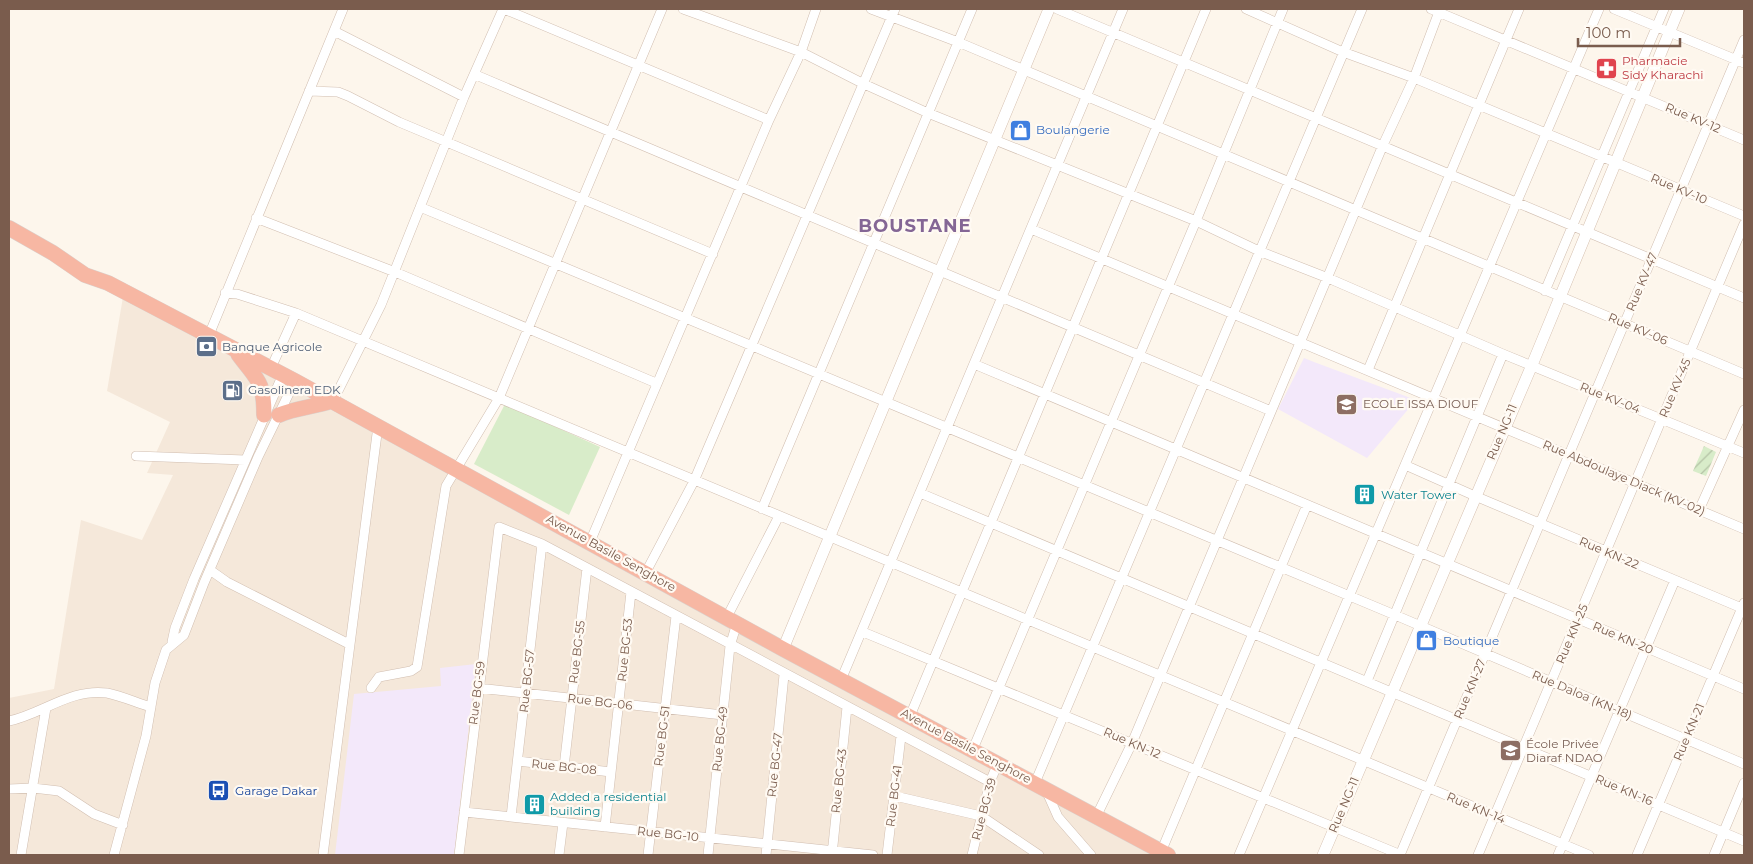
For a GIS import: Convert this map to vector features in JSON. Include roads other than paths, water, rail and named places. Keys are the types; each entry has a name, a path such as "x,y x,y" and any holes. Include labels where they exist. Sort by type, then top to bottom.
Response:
{"highway":[{"name":"Avenue Basile Senghore","path":"9,228 54,253 85,275 108,282 283,374 783,649 973,749 1164,853"},
{"path":"234,348 260,380 264,397 272,415 333,401"}],"street":[{"path":"209,335 343,9"},
{"path":"333,401 364,342 395,272 464,98 476,75 504,9 769,120"},
{"path":"371,688 379,677 411,671 417,667 446,486 455,467 499,398 662,9"},
{"name":"Rue KV-04","path":"683,9 801,52 864,84 928,113 1196,221 1259,251 1328,278 1460,336 1744,453"},
{"path":"590,542 769,120 801,52 816,9"},
{"name":"Rue KV-06","path":"872,9 893,13 1744,374"},
{"path":"762,509 972,9"},
{"path":"783,649 832,537 1049,9"},
{"path":"1057,9 1744,298"},
{"path":"841,680 863,632 1123,9"},
{"path":"910,716 1206,9"},
{"name":"Rue KV-10","path":"1246,9 1343,52 1414,78 1744,216"},
{"path":"973,749 1251,90 1283,9"},
{"path":"1091,855 1058,818 1040,786 1065,716 1093,647 1362,9"},
{"path":"1368,370 1519,9"},
{"path":"1239,855 1599,9"},
{"path":"1614,9 1740,61"},
{"path":"1545,291 1664,9"},
{"name":"Rue NG-11","path":"1323,855 1532,365 1558,296 1679,9"},
{"path":"1096,817 1132,744 1382,145 1414,78 1436,10"},
{"name":"Rue KV-12","path":"1436,10 1744,140"},
{"path":"646,572 694,481 893,13"},
{"path":"334,31 464,98"},
{"name":"Rue KV-47","path":"1540,524 1708,125 1740,61 1744,40"},
{"path":"476,75 1271,411"},
{"path":"309,91 338,92 399,122 713,254"},
{"name":"Rue Daloa (KN-18)","path":"420,207 1395,615 1744,764"},
{"path":"256,218 395,272 656,383"},
{"name":"Rue KV-45","path":"1606,551 1744,224"},
{"name":"Rue Abdoulaye Diack (KV-02)","path":"1031,229 1504,427 1635,484 1744,528"},
{"name":"Rue KN-14","path":"225,293 237,294 296,313 1589,855"},
{"path":"172,642 184,636 272,415 296,313"},
{"path":"1367,681 1422,553 1476,416 1503,354"},
{"name":"Rue KN-20","path":"974,364 1744,689"},
{"path":"114,855 146,736 158,672 166,650 172,642 175,628 194,579 245,460 272,415 283,374"},
{"path":"1698,510 1744,410"},
{"path":"324,855 349,644 378,426"},
{"path":"136,456 245,460"},
{"name":"Rue KN-22","path":"1405,465 1540,524 1744,607"},
{"name":"Rue KN-16","path":"920,493 1744,841"},
{"path":"1164,853 1196,770 1307,505"},
{"name":"Rue BG-49","path":"708,855 732,620 779,516"},
{"name":"Rue KN-27","path":"1400,855 1540,524"},
{"name":"Rue BG-59","path":"459,855 497,530 501,526 542,544"},
{"path":"542,544 730,646 990,782"},
{"name":"Rue BG-57","path":"511,817 542,544"},
{"name":"Rue KN-25","path":"1478,855 1606,551"},
{"name":"Rue BG-55","path":"564,766 587,568"},
{"path":"210,570 228,582 349,644"},
{"path":"1558,855 1674,580"},
{"name":"Rue BG-53","path":"605,827 632,592"},
{"name":"Rue KN-21","path":"1636,855 1744,607"},
{"name":"Rue BG-51","path":"648,855 676,616"},
{"name":"Rue KN-12","path":"863,632 1400,855"},
{"name":"Rue BG-47","path":"766,855 784,674"},
{"name":"Rue BG-06","path":"478,688 723,715"},
{"path":"9,722 25,718 77,694 105,693 151,708"},
{"name":"Rue BG-43","path":"832,853 847,707"},
{"path":"21,855 46,708"},
{"name":"Rue BG-41","path":"887,855 901,736"},
{"name":"Rue BG-08","path":"518,761 611,772"},
{"name":"Rue BG-39","path":"972,855 990,782 998,763"},
{"path":"1714,855 1744,783"},
{"path":"9,789 33,788 60,791 94,814 122,825"},
{"path":"894,796 981,816 1039,855"},
{"name":"Rue BG-10","path":"464,812 767,844 832,853 873,855"},
{"path":"559,855 563,823"}],"place":[{"name":"Pharmacie Sidy Kharachi","path":"1606,68"},
{"name":"Boulangerie","path":"1020,130"},
{"name":"Banque Agricole","path":"206,347"},
{"name":"Gasolinera EDK","path":"232,390"},
{"name":"ECOLE ISSA DIOUF","path":"1347,404"},
{"name":"Water Tower","path":"1365,495"},
{"name":"Boutique","path":"1427,641"},
{"name":"École Privée Diaraf NDAO","path":"1510,751"},
{"name":"Garage Dakar","path":"219,791"},
{"name":"Added a residential building","path":"534,804"}],"district":[{"name":"BOUSTANE","path":"915,226"}]}
